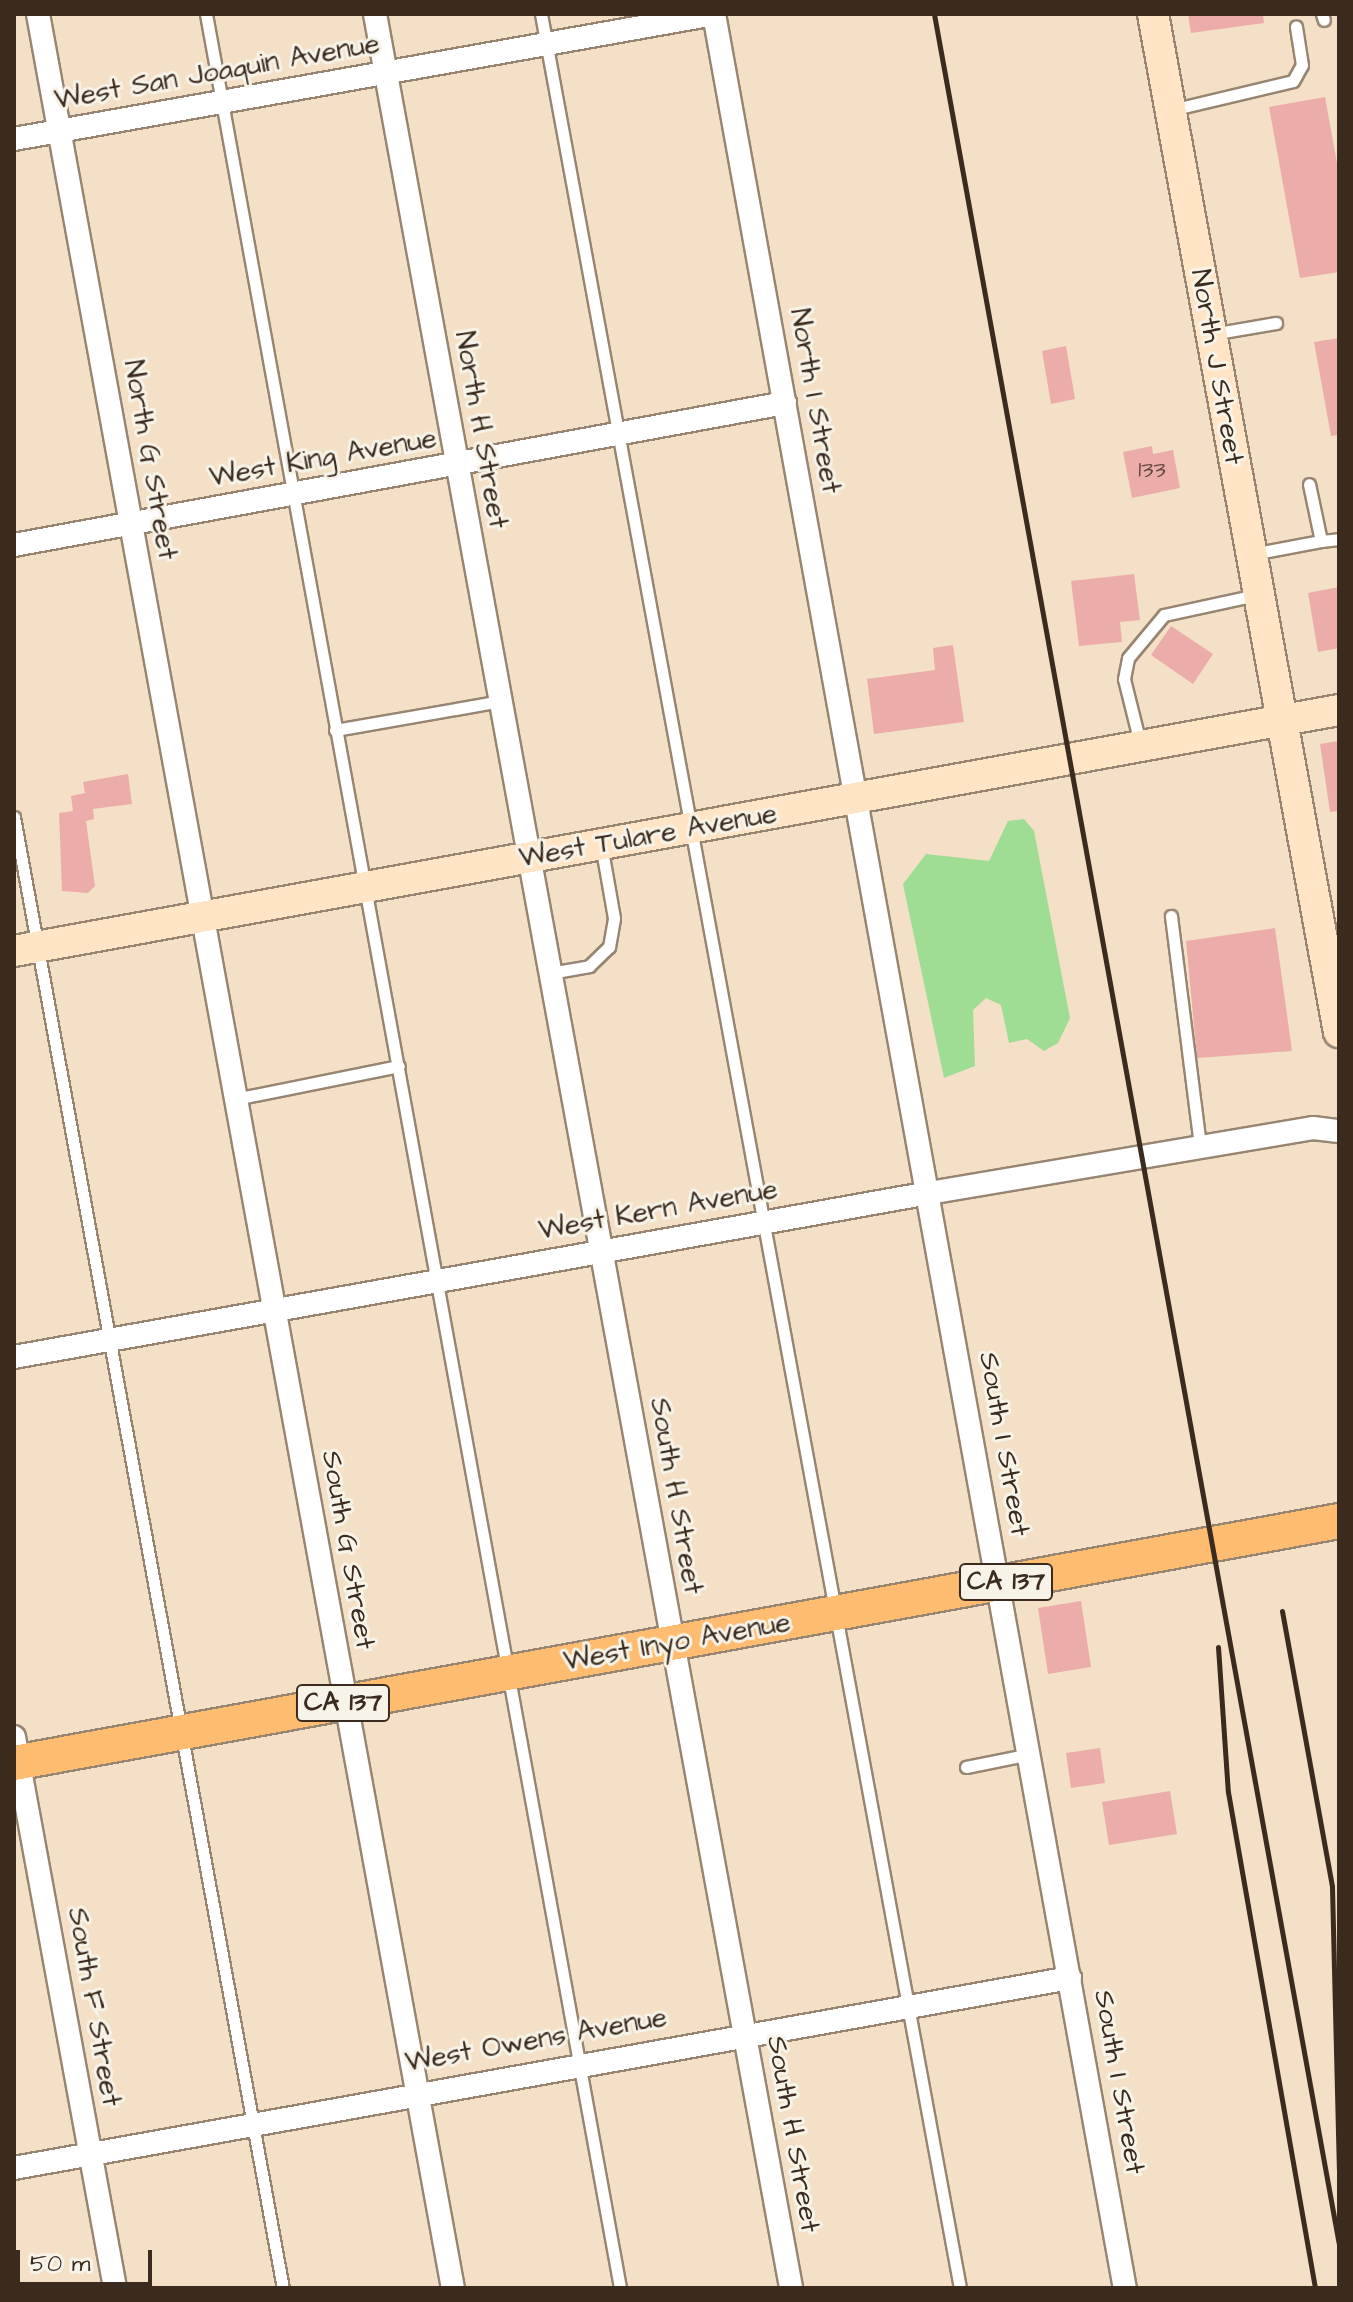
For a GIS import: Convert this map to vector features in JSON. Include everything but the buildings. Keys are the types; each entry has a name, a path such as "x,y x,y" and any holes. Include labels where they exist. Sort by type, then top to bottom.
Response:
{"main road":[{"name":"North J Street","path":"1153,14 1339,1032"},
{"name":"West Tulare Avenue","path":"26,949 1339,710"},
{"name":"West Inyo Avenue","path":"16,1754 184,1732 1339,1521"}],"street":[{"name":"North G Street","path":"38,14 201,916"},
{"name":"North H Street","path":"375,14 529,857"},
{"name":"West San Joaquin Avenue","path":"14,139 714,14"},
{"name":"North I Street","path":"714,14 857,799"},
{"name":"West King Avenue","path":"14,545 785,403"},
{"name":"South I Street","path":"857,799 1125,2288"},
{"name":"South H Street","path":"529,857 791,2288"},
{"name":"South G Street","path":"201,916 453,2288"},
{"path":"1313,1128 1339,1115"},
{"name":"West Kern Avenue","path":"14,1357 763,1221 1313,1128"},
{"path":"1313,1128 1339,1131"},
{"name":"South F Street","path":"16,1754 115,2288"},
{"name":"West Owens Avenue","path":"14,2168 744,2032 1070,1978"}],"lane":[{"path":"206,14 335,730 439,1280 577,2063 620,2288"},
{"path":"541,14 960,2288"},
{"path":"1170,110 1293,81 1302,65 1296,26"},
{"path":"1211,334 1276,323"},
{"path":"1309,484 1321,541"},
{"path":"1251,554 1339,539"},
{"path":"1141,748 1124,679 1128,658 1164,615 1259,594"},
{"path":"335,730 501,701"},
{"path":"14,817 26,949 109,1340 184,1732 283,2288"},
{"path":"550,973 589,966 609,947 614,918 601,844"},
{"path":"1171,916 1200,1147"},
{"path":"235,1099 399,1066"},
{"path":"966,1767 1030,1754"}],"green space":[{"path":"1024,819 1034,831 1070,1018 1058,1043 1044,1051 1027,1039 1009,1043 1001,1005 986,998 973,1010 975,1066 944,1078 903,884 926,854 989,861 1008,821"}],"railway":[{"path":"934,14 1339,2244"},
{"path":"1282,1611 1332,1887 1339,2169"},
{"path":"1218,1647 1228,1792 1315,2288"}]}
